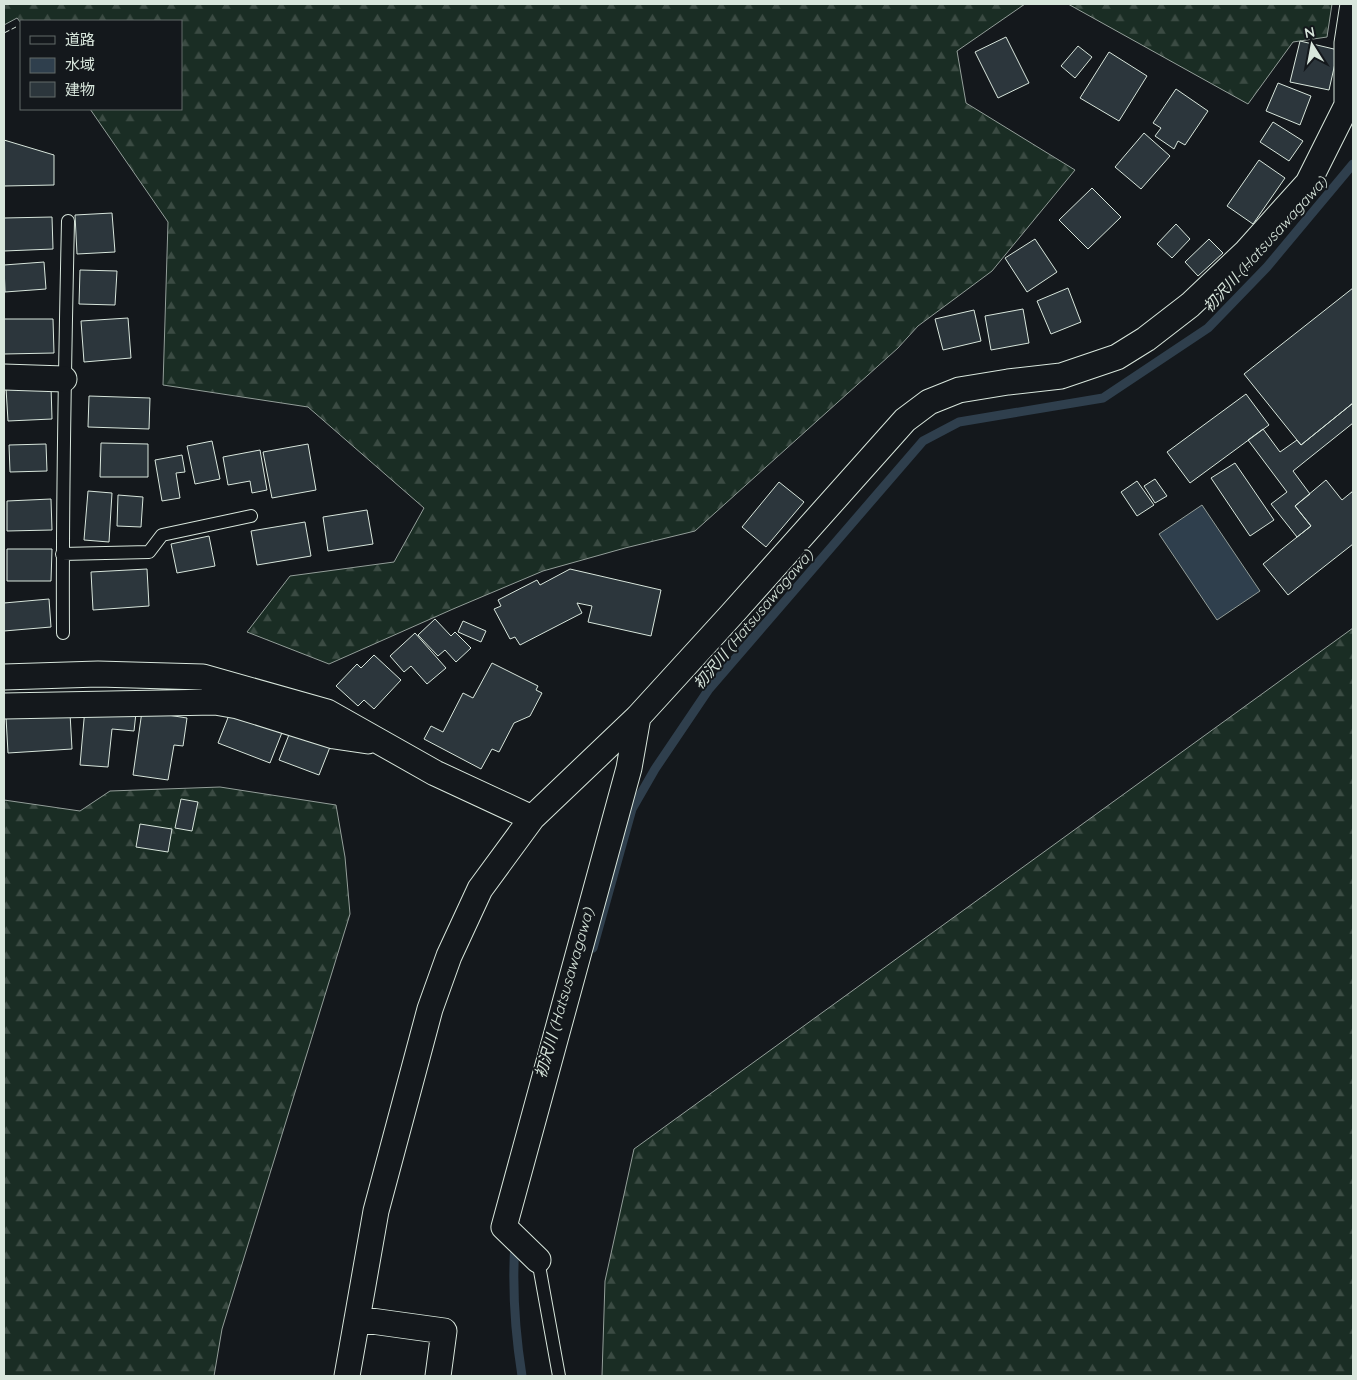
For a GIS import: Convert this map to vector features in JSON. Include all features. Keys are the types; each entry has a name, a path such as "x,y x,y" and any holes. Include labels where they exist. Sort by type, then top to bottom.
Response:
{"street":[{"path":"347,1376 376,1211 430,1008 450,956 480,889 532,818 638,717 905,420 929,402 959,390 1061,376 1117,357 1146,339 1190,305 1246,252 1308,183 1350,109 1347,44 1353,4"},
{"path":"4,377 64,379"},
{"path":"4,677 98,674 204,677 327,712 435,772 532,818"},
{"path":"4,706 215,702 238,706 334,736 382,743"},
{"path":"538,1260 504,1227 626,778 638,717"},
{"path":"357,1318 444,1331 438,1376"}],"lane":[{"path":"63,633 64,379 68,221"},
{"path":"62,554 149,552 162,535 251,516"},
{"path":"538,1260 559,1376"}],"green space":[{"path":"4,4 1025,4 957,51 966,103 1075,170 992,271 918,326 898,348 695,531 543,571 329,664 247,632 290,576 394,562 424,508 308,407 163,385 168,222 91,110 182,110 182,20 20,20 20,22 17,18 4,25"},
{"path":"1068,4 1332,4 1327,37 1293,42 1248,104"},
{"path":"1353,628 1353,1376 602,1376 605,1281 634,1149"},
{"path":"220,787 336,805 345,857 350,914 222,1329 214,1376 4,1376 4,800 80,811 110,791"}],"water":[{"path":"1202,505 1260,591 1217,620 1159,534"}],"building":[{"path":"1006,37 1029,83 998,98 975,52"},
{"path":"1300,41 1338,50 1329,90 1290,82"},
{"path":"1078,46 1092,57 1075,78 1061,66"},
{"path":"1109,52 1147,76 1119,121 1080,98"},
{"path":"1278,83 1311,96 1300,125 1266,111"},
{"path":"1176,89 1208,111 1185,145 1178,141 1174,149 1155,136 1161,128 1153,123"},
{"path":"1273,122 1303,141 1289,161 1260,142"},
{"path":"1144,133 1170,156 1141,189 1115,167"},
{"path":"4,140 54,155 54,185 4,186"},
{"path":"1259,160 1285,178 1253,224 1227,206"},
{"path":"1092,188 1121,217 1088,249 1059,220"},
{"path":"112,213 115,252 77,254 75,215"},
{"path":"52,217 53,249 4,251 4,218"},
{"path":"1176,224 1190,239 1172,258 1157,244"},
{"path":"1035,239 1057,272 1027,292 1005,258"},
{"path":"1209,239 1223,253 1198,276 1185,262"},
{"path":"44,262 46,289 5,292 4,265"},
{"path":"80,270 117,271 115,305 79,304"},
{"path":"1068,288 1081,322 1051,334 1037,301"},
{"path":"1353,288 1353,403 1301,445 1244,374"},
{"path":"1023,309 1029,343 991,350 985,316"},
{"path":"974,310 981,341 943,350 935,319"},
{"path":"128,318 131,358 84,362 81,321"},
{"path":"4,319 53,319 54,353 4,354"},
{"path":"51,386 52,419 8,421 6,388"},
{"path":"1246,394 1269,425 1190,483 1167,452"},
{"path":"89,396 150,398 149,429 88,427"},
{"path":"1353,403 1353,423 1293,471 1310,494 1295,506 1311,526 1297,537 1271,504 1287,492 1248,440 1263,429 1280,452 1297,440 1301,445"},
{"path":"212,441 220,479 195,484 187,446"},
{"path":"101,443 148,444 148,477 100,477"},
{"path":"46,444 47,471 10,472 9,445"},
{"path":"308,444 316,490 272,498 263,452"},
{"path":"260,450 267,490 252,493 250,481 228,485 223,457"},
{"path":"182,455 185,472 176,473 180,498 162,501 155,460"},
{"path":"1235,463 1274,520 1250,536 1211,478"},
{"path":"1155,479 1167,496 1155,503 1144,486"},
{"path":"1326,480 1342,500 1353,491 1353,544 1288,595 1263,564 1311,526 1295,506"},
{"path":"1137,481 1154,505 1137,516 1121,492"},
{"path":"779,482 804,502 766,547 742,527"},
{"path":"88,491 112,493 109,542 84,540"},
{"path":"118,495 143,497 141,527 117,526"},
{"path":"51,499 52,530 7,531 7,501"},
{"path":"367,510 373,544 328,551 323,517"},
{"path":"305,522 311,556 257,565 251,531"},
{"path":"209,536 215,566 177,573 171,544"},
{"path":"7,549 52,549 51,581 7,581"},
{"path":"147,569 149,606 93,610 91,572"},
{"path":"570,569 661,590 651,636 588,622 592,606 577,603 582,613 520,645 515,637 510,639 494,609 501,606 498,600 537,580 540,585"},
{"path":"49,599 51,627 4,631 4,603"},
{"path":"435,619 451,636 455,632 471,648 456,662 445,650 438,656 418,635"},
{"path":"463,621 486,631 481,642 458,632"},
{"path":"415,633 446,668 427,684 411,666 404,672 390,656"},
{"path":"374,655 401,680 374,709 364,700 358,706 336,686 357,664 361,668"},
{"path":"492,663 538,686 536,690 542,693 530,716 514,723 499,752 492,749 481,769 424,739 431,726 443,732 463,693 473,698"},
{"path":"85,708 136,713 134,731 112,729 108,767 80,765"},
{"path":"231,710 283,730 270,763 218,743"},
{"path":"142,711 187,718 183,746 174,745 168,780 133,775"},
{"path":"70,713 72,749 8,753 6,717"},
{"path":"292,727 332,742 319,775 279,760"},
{"path":"181,799 198,802 192,831 175,828"},
{"path":"140,824 172,829 168,852 136,847"}],"waterway":[{"name":"初沢川 (Hatsusawagawa)","path":"593,948 632,809 655,769 709,689 923,441 959,422 1103,398 1208,328 1267,267 1353,164"},
{"name":"初沢川 (Hatsusawagawa)","path":"515,1242 515,1309 522,1376"}],"fence":[{"path":"4,33 16,27"}]}
